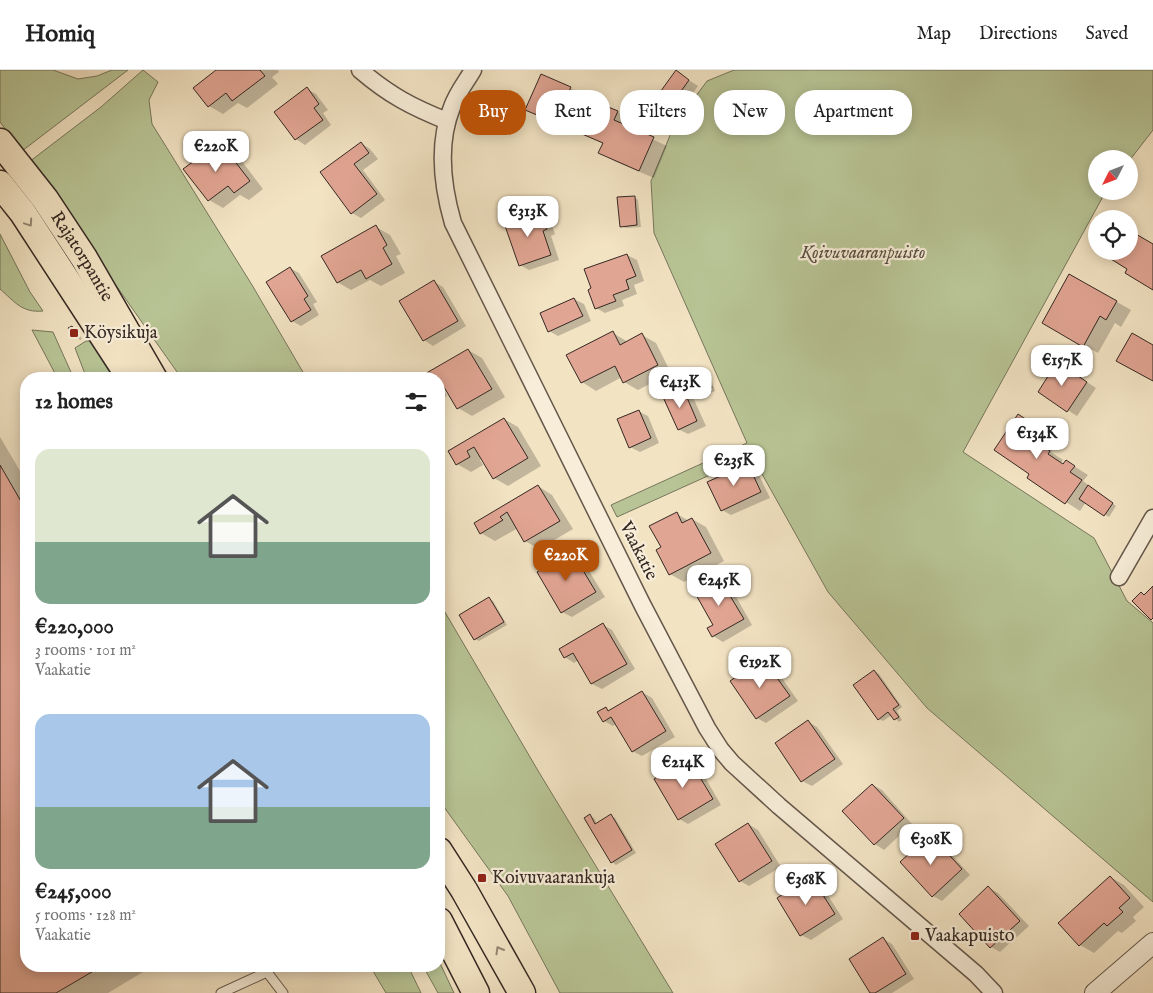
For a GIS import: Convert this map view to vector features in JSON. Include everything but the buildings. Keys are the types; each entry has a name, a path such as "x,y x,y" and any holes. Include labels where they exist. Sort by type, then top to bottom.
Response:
{"main road":[{"name":"Rajatorpantie","path":"0,142 45,199 84,258 150,372"},
{"name":"Rajatorpantie","path":"0,184 23,213 126,372"},
{"path":"445,860 464,890 522,993"},
{"path":"445,933 476,993"}],"street":[{"path":"360,70 389,94 413,107 447,121"},
{"name":"Vaakatie","path":"473,70 457,96 447,121 443,151 443,176 446,198 454,223 643,606 707,728 721,750 743,774 976,974 994,993"},
{"path":"1119,577 1153,518"},
{"path":"1095,993 1153,943"}],"lane":[{"path":"221,993 267,972 283,993"}],"green space":[{"path":"0,70 53,70 78,79 97,76 112,70 128,70 22,151 0,122"},
{"path":"143,70 158,82 149,100 152,124 252,285 303,372 177,372 29,162 101,107"},
{"name":"Koivuvaaranpuisto","path":"734,70 1153,70 1153,130 1138,150 1088,150 1088,200 1101,200 1096,210 1088,210 1088,224 963,452 1094,538 1127,601 1153,623 1153,902 927,708 828,592 752,456 617,517 611,505 747,443 654,233 651,181 670,135 704,135 704,90 700,90 707,81"},
{"path":"0,234 30,292 43,311 24,308 0,289"},
{"path":"32,330 53,332 71,372 54,372"},
{"path":"86,341 91,341 114,372 84,372 75,348"},
{"path":"445,612 540,774 673,993 560,993 508,896 445,808"},
{"path":"374,972 411,972 421,993 386,993"},
{"path":"426,972 444,972 454,993 438,993"}],"place":[{"name":"Köysikuja","path":"74,333"},
{"name":"Koivuvaarankuja","path":"482,878"},
{"name":"Vaakapuisto","path":"915,936"}]}
